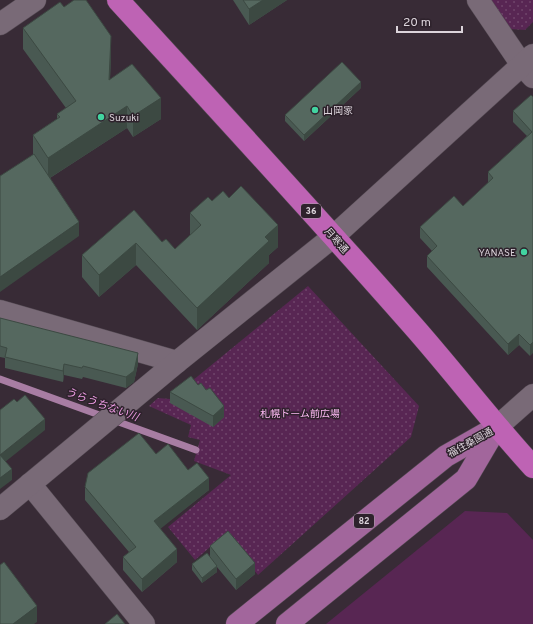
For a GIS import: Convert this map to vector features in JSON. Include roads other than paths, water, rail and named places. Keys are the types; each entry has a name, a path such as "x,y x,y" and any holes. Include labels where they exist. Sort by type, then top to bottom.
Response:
{"highway":[{"name":"月寒通","path":"118,0 334,236 440,356 497,427 533,467"}],"main road":[{"name":"福住桑園通","path":"237,624 446,456 497,427"},
{"name":"福住桑園通","path":"288,624 466,479 497,427"}],"street":[{"path":"0,24 35,0"},
{"path":"0,509 177,362 334,236 529,66 478,0"},
{"path":"0,311 177,362"},
{"path":"497,427 533,395"},
{"path":"30,484 144,624"}],"waterway":[{"name":"うらうちない川","path":"0,379 196,450"}],"place":[{"name":"山岡家","path":"315,110"},
{"name":"Suzuki","path":"101,117"},
{"name":"YANASE","path":"524,252"}],"park label":[{"name":"札幌ドーム前広場","path":"300,413"}]}
